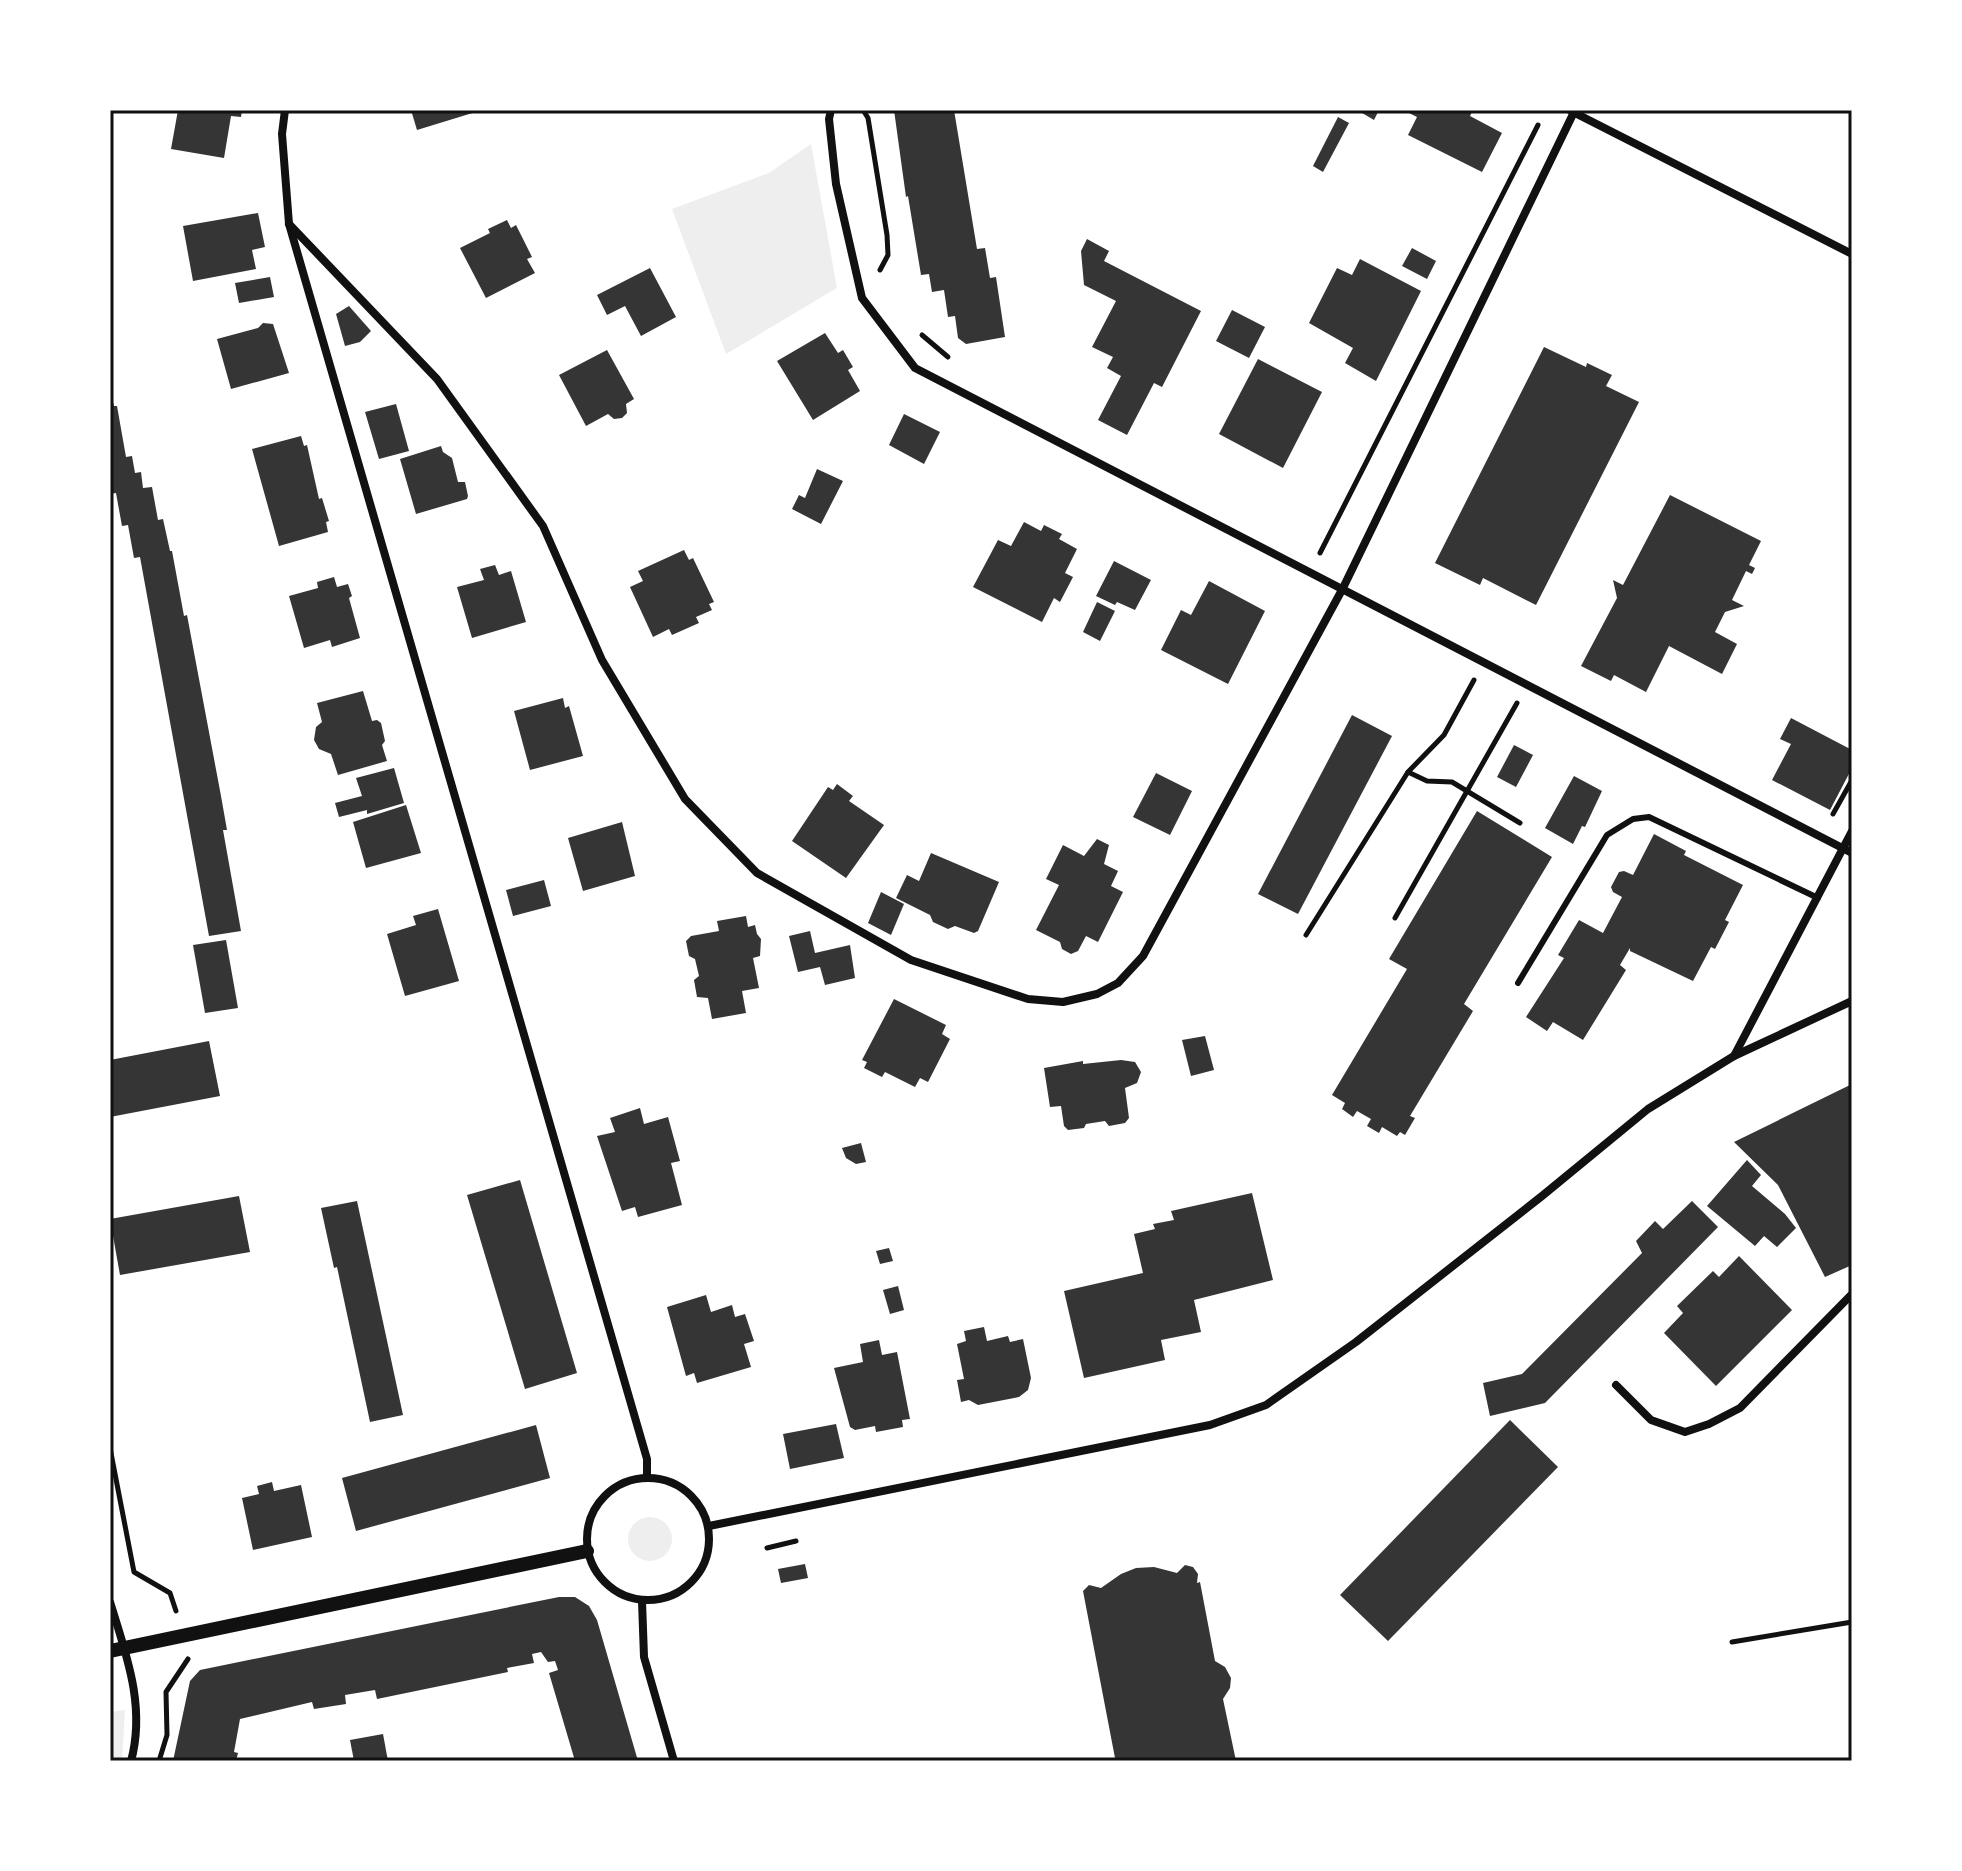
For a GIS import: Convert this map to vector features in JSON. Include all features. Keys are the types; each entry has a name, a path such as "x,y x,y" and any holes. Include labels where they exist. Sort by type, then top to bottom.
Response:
{"street":[{"path":"285,110 282,134 289,224 647,1459 647,1477"},
{"path":"831,110 829,119 836,184 862,298 915,368 1848,851"},
{"path":"289,224 437,379 543,526 602,660 685,799 757,873 911,960 1028,999 1063,1002 1097,994 1118,983 1143,956 1343,588 1572,111 1852,254"},
{"path":"1734,1056 1818,898 1848,851 1852,831"},
{"path":"709,1526 1210,1425 1266,1405 1356,1342 1648,1109 1734,1056 1852,1001"},
{"path":"1616,1385 1651,1420 1685,1432 1709,1424 1740,1408 1852,1294"},
{"path":"647,1477 668,1480 687,1491 701,1507 709,1526 709,1555 695,1581 671,1597 642,1601 623,1596 607,1585 594,1570 587,1551 588,1525 600,1501 621,1484 647,1477"},
{"path":"117,1649 587,1551"},
{"path":"642,1601 644,1657 674,1761"},
{"path":"110,1602 117,1649 137,1699 138,1737 131,1761"}],"lane":[{"path":"1518,983 1607,835 1633,819 1649,817 1818,898"}],"path":[{"path":"863,110 868,118 887,235 888,255 877,276"},
{"path":"1306,547 1320,554 1538,125"},
{"path":"920,333 955,362"},
{"path":"1306,935 1408,772 1444,735 1484,662"},
{"path":"1395,918 1527,684"},
{"path":"1408,772 1427,781 1452,782 1520,823"},
{"path":"1839,805 1852,780"},
{"path":"110,1448 134,1572 170,1593 185,1634 188,1662 166,1692 167,1735 159,1761"},
{"path":"767,1548 796,1541"},
{"path":"1732,1642 1852,1622"}],"shaded area":[{"path":"811,144 837,288 726,354 672,209 769,173"},
{"path":"650,1517 666,1523 672,1539 666,1555 650,1561 634,1555 628,1539 634,1523"},
{"path":"125,1710 122,1761 110,1761 110,1712"}],"building":[{"path":"178,110 242,110 241,117 231,116 224,158 171,149"},
{"path":"411,110 479,110 479,111 417,130"},
{"path":"894,110 954,110 977,249 985,248 990,278 996,277 1005,337 966,344 958,338 955,316 948,317 944,290 932,292 929,274 921,275"},
{"path":"1357,110 1379,110 1374,120"},
{"path":"1403,110 1473,110 1470,116 1502,133 1482,172 1408,135 1417,117"},
{"path":"1338,117 1349,123 1323,172 1313,166"},
{"path":"258,213 265,247 252,250 256,269 193,281 183,226"},
{"path":"507,220 511,228 516,225 532,257 527,259 535,273 486,298 460,248 490,233 488,229"},
{"path":"1087,239 1109,251 1104,261 1201,311 1162,387 1154,383 1127,435 1098,420 1121,376 1107,368 1113,357 1092,347 1116,301 1084,285 1081,251"},
{"path":"1412,248 1436,261 1427,279 1402,266"},
{"path":"1360,259 1421,291 1376,381 1345,363 1353,348 1309,323 1337,268 1352,275"},
{"path":"650,268 676,317 641,336 625,306 607,315 597,295"},
{"path":"270,277 274,297 239,303 235,283"},
{"path":"349,306 371,331 360,342 345,346 336,314"},
{"path":"1232,310 1265,327 1249,358 1216,341"},
{"path":"263,323 273,324 289,373 231,389 217,339 258,328"},
{"path":"825,333 838,353 843,350 853,367 848,370 860,391 813,420 777,361"},
{"path":"1544,347 1586,367 1587,363 1612,375 1606,386 1639,402 1536,605 1483,578 1480,585 1435,563"},
{"path":"607,350 634,399 626,404 627,413 622,418 614,419 608,414 586,426 559,375"},
{"path":"1258,359 1322,392 1283,468 1219,434"},
{"path":"110,391 114,406 117,406 126,457 132,456 135,473 141,472 143,488 152,487 158,520 163,519 172,551 221,796 227,830 223,830 241,931 209,936 140,557 134,558 128,525 122,526 116,493 110,494"},
{"path":"396,404 409,451 379,459 365,412"},
{"path":"904,414 940,432 924,464 889,445"},
{"path":"301,436 304,446 307,445 319,499 322,498 329,521 326,522 328,532 279,546 252,449"},
{"path":"441,446 443,452 452,458 458,482 465,482 467,499 416,514 400,459"},
{"path":"817,469 843,481 821,524 792,509 799,495 805,498"},
{"path":"1670,495 1761,541 1749,565 1755,568 1752,574 1746,571 1732,600 1744,606 1725,612 1715,632 1737,644 1722,674 1669,646 1646,692 1614,675 1611,681 1581,666 1617,598 1613,580 1623,585"},
{"path":"1024,522 1041,531 1044,525 1062,534 1059,539 1077,549 1065,573 1073,577 1060,602 1054,598 1042,622 973,587 998,540 1011,546"},
{"path":"684,550 689,560 693,558 714,602 709,604 712,610 696,617 699,623 672,635 669,629 653,637 630,587 643,581 638,571"},
{"path":"1114,561 1151,580 1135,610 1096,596"},
{"path":"495,565 499,575 511,571 526,622 472,638 457,587 484,580 480,569"},
{"path":"334,577 337,587 348,584 360,638 332,647 330,640 304,648 289,596 318,588 317,582"},
{"path":"1209,581 1265,611 1228,684 1161,650 1181,610 1191,615"},
{"path":"1097,602 1115,611 1100,641 1083,632"},
{"path":"363,691 372,721 381,723 385,741 382,745 387,761 338,775 331,754 319,749 314,740 316,727 322,722 317,703"},
{"path":"563,698 565,708 569,706 583,756 530,770 514,711"},
{"path":"1352,715 1392,736 1298,914 1258,894"},
{"path":"1791,718 1852,750 1852,768 1830,810 1772,780 1791,744 1780,739"},
{"path":"1514,745 1533,755 1516,787 1497,777"},
{"path":"394,768 404,803 367,814 367,810 339,817 335,803 362,796 356,778"},
{"path":"1156,773 1192,791 1170,835 1133,817"},
{"path":"1574,776 1602,791 1573,844 1545,828"},
{"path":"837,784 853,796 849,801 884,825 846,878 792,841 828,787 833,790"},
{"path":"406,805 421,853 366,868 353,822"},
{"path":"1477,811 1552,857 1464,1004 1473,1011 1410,1116 1415,1118 1405,1135 1400,1132 1397,1136 1382,1127 1379,1133 1367,1126 1371,1119 1357,1111 1353,1117 1342,1109 1345,1103 1332,1095 1407,969 1389,959"},
{"path":"622,822 635,876 583,891 568,838"},
{"path":"1654,834 1686,851 1684,855 1743,885 1725,920 1729,922 1715,949 1711,947 1693,981 1630,951 1630,948 1620,965 1626,970 1583,1040 1553,1022 1547,1031 1526,1017 1564,958 1558,955 1579,920 1603,933 1622,897 1611,887 1619,872 1633,875"},
{"path":"1097,839 1109,845 1104,864 1118,871 1111,886 1123,892 1098,942 1086,936 1078,951 1071,954 1062,949 1060,942 1036,930 1059,885 1046,879 1063,845 1084,856"},
{"path":"931,853 999,882 978,931 974,933 955,926 948,929 933,922 930,915 896,898 907,875 919,881"},
{"path":"544,880 551,906 513,916 506,890"},
{"path":"881,892 904,904 891,935 868,923"},
{"path":"438,909 459,981 405,996 387,934 416,925 413,916"},
{"path":"746,916 748,927 755,925 761,939 760,956 753,958 759,988 742,991 746,1013 712,1019 708,998 697,997 694,980 699,976 695,959 689,956 686,941 691,936 719,931 717,921"},
{"path":"810,931 815,953 850,945 855,978 825,985 820,967 798,972 789,936"},
{"path":"226,940 238,1008 205,1013 193,945"},
{"path":"894,999 946,1025 942,1034 950,1039 928,1082 920,1078 915,1087 885,1072 882,1077 864,1068 867,1062 862,1060"},
{"path":"1205,1036 1214,1070 1191,1076 1182,1040"},
{"path":"209,1041 220,1096 110,1117 110,1060"},
{"path":"1121,1060 1135,1062 1141,1072 1137,1083 1125,1088 1129,1118 1125,1123 1109,1126 1105,1121 1068,1130 1064,1126 1061,1106 1050,1107 1044,1068 1083,1061 1083,1064"},
{"path":"1852,1084 1852,1265 1825,1277 1778,1185 1734,1142"},
{"path":"640,1108 644,1124 668,1117 680,1161 671,1163 682,1205 638,1217 635,1207 622,1211 597,1136 615,1132 610,1118"},
{"path":"861,1143 866,1162 856,1164 846,1158 842,1148"},
{"path":"1747,1160 1761,1175 1752,1186 1785,1214 1796,1228 1777,1247 1764,1236 1755,1246 1707,1206"},
{"path":"520,1180 577,1373 525,1389 467,1195"},
{"path":"1252,1193 1273,1280 1194,1300 1201,1332 1161,1340 1165,1360 1084,1378 1064,1291 1143,1273 1134,1234 1155,1229 1153,1224 1174,1220 1171,1211"},
{"path":"239,1196 250,1252 120,1275 110,1219"},
{"path":"357,1201 403,1415 370,1422 337,1267 334,1268 321,1208"},
{"path":"1692,1201 1718,1227 1545,1403 1490,1416 1483,1383 1522,1374 1642,1253 1636,1241 1655,1221 1663,1229"},
{"path":"889,1248 893,1261 880,1264 876,1251"},
{"path":"1739,1256 1792,1310 1716,1386 1664,1333 1683,1313 1677,1306 1713,1271 1719,1277"},
{"path":"898,1286 904,1310 890,1314 883,1290"},
{"path":"706,1295 711,1312 732,1305 735,1317 745,1314 754,1341 744,1344 751,1367 697,1383 694,1373 686,1376 667,1307"},
{"path":"984,1327 987,1341 1008,1336 1010,1342 1023,1339 1031,1378 1028,1390 1019,1397 978,1405 969,1400 961,1402 957,1380 964,1379 957,1344 966,1341 964,1331"},
{"path":"879,1340 882,1355 897,1352 910,1419 902,1420 903,1427 876,1432 875,1426 855,1430 850,1427 834,1368 863,1362 860,1344"},
{"path":"1510,1420 1558,1467 1388,1641 1340,1595"},
{"path":"836,1424 844,1458 790,1469 783,1434"},
{"path":"536,1425 550,1478 356,1531 342,1478"},
{"path":"272,1482 274,1491 301,1485 312,1537 253,1550 242,1498 259,1494 257,1486"},
{"path":"805,1564 808,1578 781,1583 778,1569"},
{"path":"1185,1565 1193,1567 1198,1574 1197,1583 1200,1582 1215,1661 1225,1667 1231,1678 1230,1688 1223,1699 1236,1761 1107,1761 1115,1758 1083,1591 1089,1585 1101,1588 1136,1568 1154,1567 1177,1573"},
{"path":"559,1597 575,1597 589,1606 597,1620 638,1761 575,1761 549,1673 558,1670 555,1661 548,1662 541,1652 532,1654 534,1663 507,1668 508,1672 377,1699 375,1690 345,1695 346,1704 314,1709 312,1702 240,1719 234,1752 238,1753 236,1761 173,1761 190,1681 200,1670"},
{"path":"383,1734 388,1761 354,1761 350,1740"}]}
